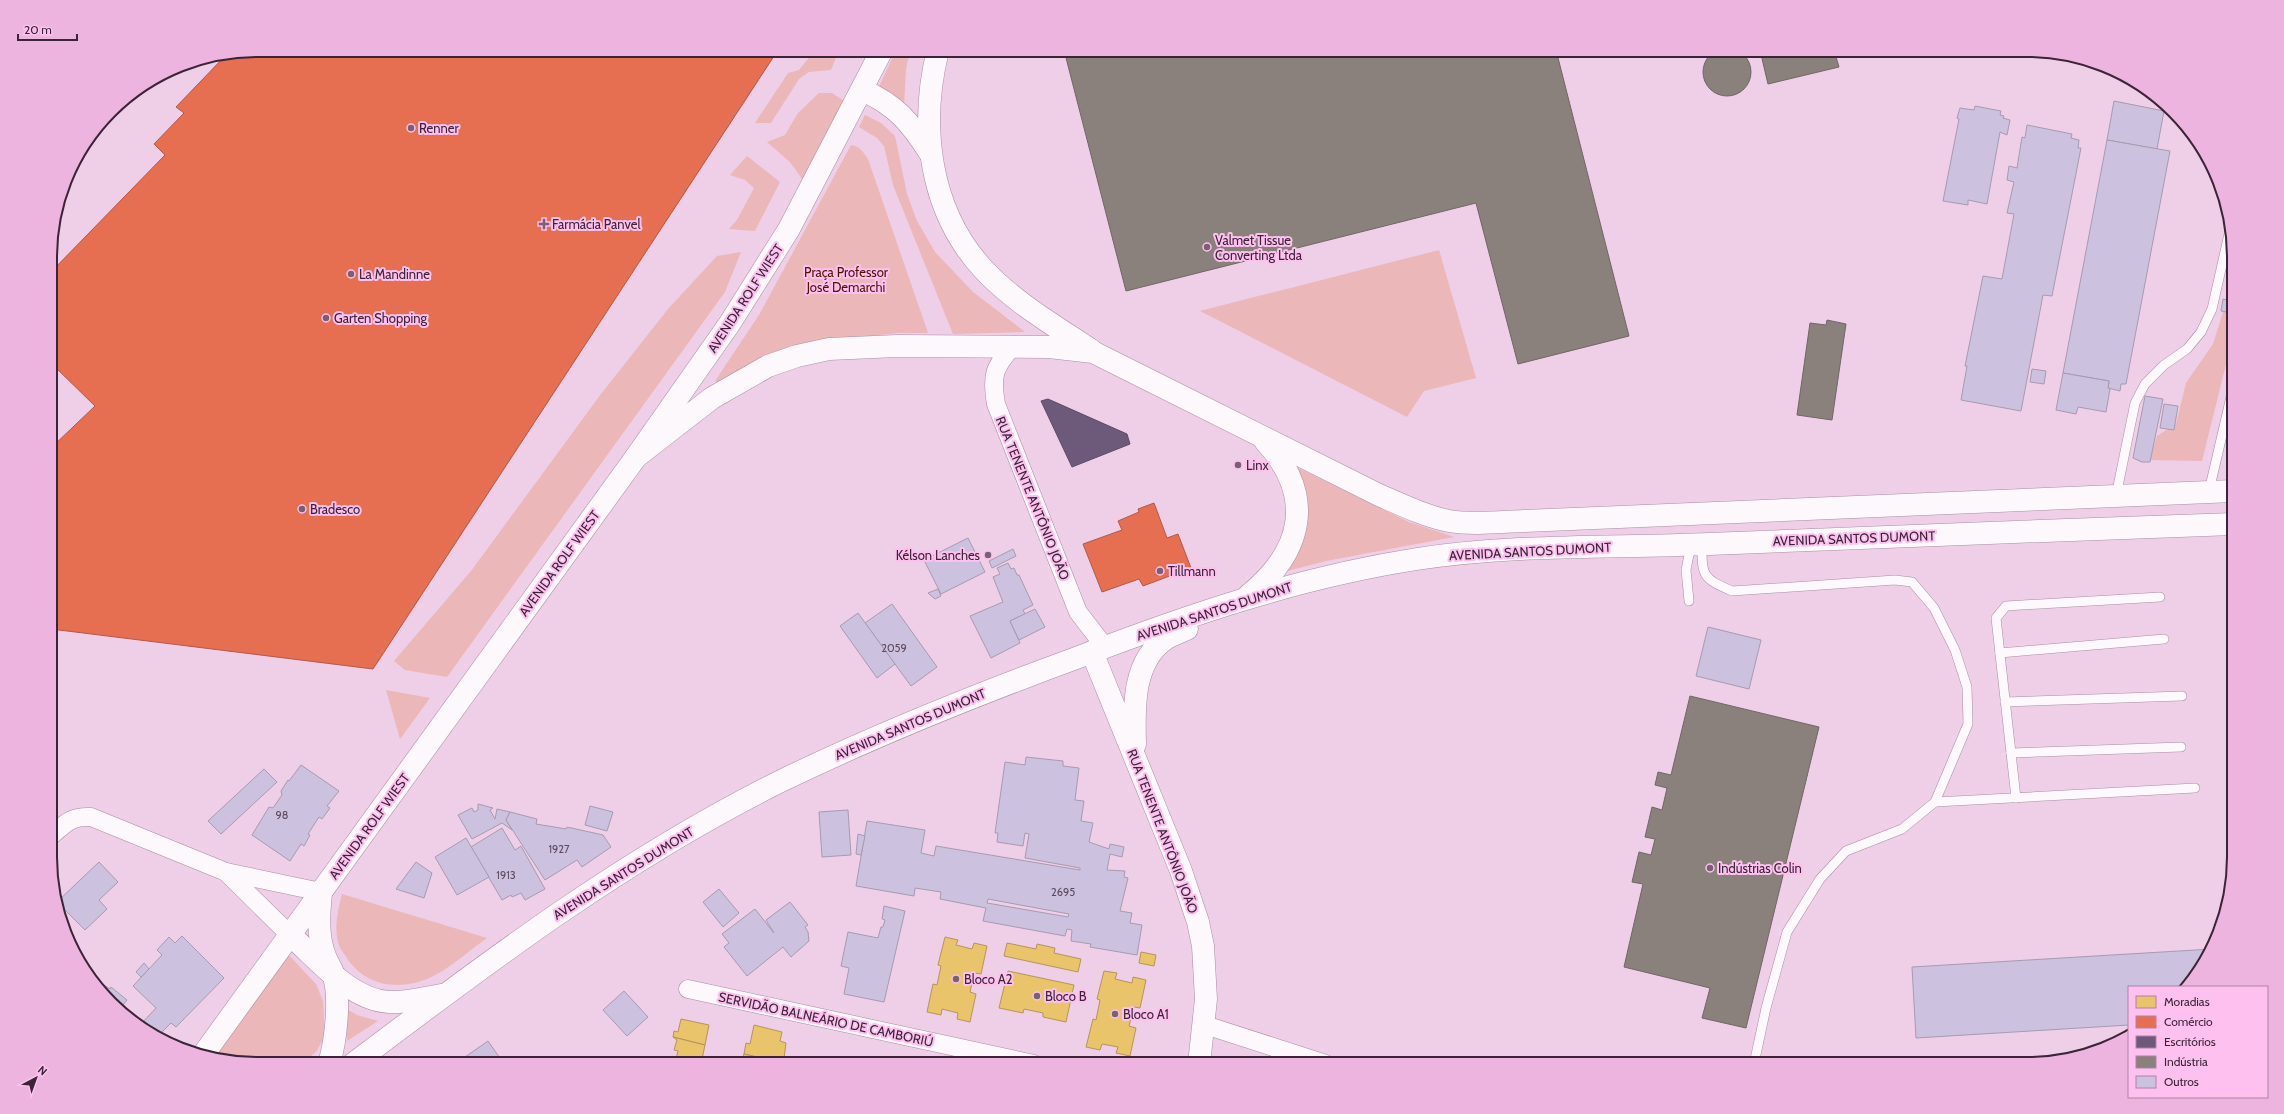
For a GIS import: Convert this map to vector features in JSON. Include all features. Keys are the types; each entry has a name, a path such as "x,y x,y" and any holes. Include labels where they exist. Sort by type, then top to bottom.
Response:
{"main road":[{"name":"AVENIDA ROLF WIEST","path":"206,1050 636,457 730,323 789,229 878,57"},
{"path":"937,57 931,86 930,153 938,192 951,222 967,249 984,270 1009,293 1093,352 1380,495 1425,515 1450,521 1524,521 2227,490"},
{"path":"862,90 874,95 901,113 914,127 930,153"},
{"path":"636,457 718,394 768,366 797,356 829,349 864,347 1014,345 1093,352"},
{"path":"1247,597 1263,584 1285,557 1293,540 1297,522 1297,504 1293,486 1286,469 1276,453 1258,434"},
{"name":"AVENIDA SANTOS DUMONT","path":"361,1057 444,995 539,927 644,858 779,782 888,732 1098,649 1247,597 1333,574 1461,553 2227,524"},
{"path":"1136,759 1134,710 1137,685 1140,673 1157,646 1166,638 1187,629 1294,593 1333,574"},
{"name":"RUA TENENTE ANTÔNIO JOÃO","path":"1098,649 1136,759 1191,897 1198,922 1205,971 1205,1025 1200,1057"},
{"path":"322,892 318,918 320,938 325,956 333,973 336,1014 336,1034 331,1057"},
{"path":"290,935 357,992 379,1001 406,1001 444,995"}],"street":[{"name":"RUA TENENTE ANTÔNIO JOÃO","path":"1014,345 1002,358 993,376 996,404 1078,612 1098,649"},
{"path":"57,831 67,821 78,816 90,817 226,872 322,892"},
{"path":"226,872 290,935"},
{"name":"SERVIDÃO BALNEÁRIO DE CAMBORIÚ","path":"688,989 1002,1057"},
{"path":"1205,1025 1304,1057"}],"lane":[{"path":"2116,496 2135,403 2145,384 2164,365 2187,349 2202,332 2212,309 2227,243"},
{"path":"2209,491 2227,414"},
{"path":"1689,601 1686,570 1696,544"},
{"path":"1696,544 1702,569 1713,583 1732,592 1895,580 1912,582 1924,594 1934,608 1955,650 1968,687 1968,724 1935,802 1902,829 1846,851 1820,879 1787,932 1766,1008 1756,1057"},
{"path":"2016,798 1996,618 2006,606 2160,597"},
{"path":"2000,653 2164,639"},
{"path":"2005,702 2182,696"},
{"path":"2011,753 2180,747"},
{"path":"1935,802 2195,788"}],"green space":[{"path":"809,57 836,57 831,70 809,72 799,79 771,123 755,123 788,73 799,70"},
{"path":"893,57 909,57 906,69 904,107 877,91"},
{"path":"819,93 832,93 844,101 803,180 790,162 767,142 785,135 798,113"},
{"path":"865,115 881,123 895,136 907,194 917,221 935,252 973,292 1025,332 953,334 893,185 884,146 877,138 859,127"},
{"name":"Praça Professor José Demarchi","path":"851,145 859,148 868,159 928,333 898,333 833,340 721,384 715,381 759,315"},
{"path":"747,156 780,182 755,231 729,229 737,220 754,188 745,180 730,175"},
{"path":"1439,250 1476,378 1424,391 1407,417 1200,311"},
{"path":"741,252 725,292 447,677 405,670 394,661 471,571 601,394 668,309 717,256"},
{"path":"2227,300 2227,360 2202,461 2149,460 2157,436 2176,424 2186,383 2213,344"},
{"path":"1298,468 1409,522 1454,537 1326,561 1284,572 1305,495"},
{"path":"386,690 430,698 400,739"},
{"path":"342,894 487,938 454,963 428,979 397,985 377,982 367,978 359,972 339,946 336,924"},
{"path":"286,952 316,984 323,1001 325,1036 316,1052 310,1057 244,1057 216,1053"},
{"path":"343,1007 357,1015 378,1021 347,1041"}],"building: Moradias":[{"name":"Bloco A2","path":"945,937 958,940 956,945 972,949 974,943 987,946 981,974 974,973 970,992 976,994 970,1022 957,1019 958,1013 942,1009 941,1015 927,1012 933,984 937,985 941,966 938,965"},
{"path":"1007,943 1036,949 1037,944 1055,948 1054,953 1081,959 1078,972 1004,956"},
{"path":"1141,952 1156,955 1154,966 1139,963"},
{"name":"Bloco B","path":"1008,971 1074,985 1066,1022 1043,1017 1043,1013 1024,1009 1023,1013 999,1008"},
{"name":"Bloco A1","path":"1104,971 1117,973 1115,979 1132,983 1133,977 1146,980 1140,1008 1134,1007 1129,1026 1136,1028 1130,1056 1116,1053 1118,1047 1102,1044 1100,1050 1086,1047 1093,1019 1096,1020 1100,1000 1097,999"},
{"path":"681,1019 709,1025 705,1045 673,1037 674,1031 678,1032"},
{"path":"754,1025 782,1032 780,1041 786,1043 784,1057 756,1057 744,1054 746,1043 750,1044"},
{"path":"673,1037 705,1045 702,1057 676,1057 678,1051 674,1050 677,1040"},
{"path":"744,1054 757,1057 743,1057"}],"building: Comércio":[{"name":"Garten Shopping","path":"244,57 773,57 373,669 57,630 57,442 95,406 57,369 57,266 165,155 154,144 184,113 176,107 221,61"},
{"path":"1154,503 1167,538 1178,534 1191,568 1143,586 1139,579 1102,592 1083,544 1122,530 1118,521 1139,512 1138,509"}],"building: Escritórios":[{"path":"1048,399 1127,434 1130,444 1072,467 1041,401"}],"building: Indústria":[{"name":"Valmet Tissue Converting Ltda","path":"1066,57 1558,57 1629,336 1518,364 1476,203 1126,291"},
{"path":"1708,57 1746,57 1751,67 1751,77 1747,85 1740,92 1732,96 1722,96 1714,92 1707,85 1703,77 1703,67"},
{"path":"1762,57 1836,57 1839,67 1768,84"},
{"path":"1827,320 1846,324 1832,420 1797,415 1810,323 1826,325"},
{"name":"Indústrias Colin","path":"1690,696 1819,727 1746,1028 1702,1018 1710,988 1624,967 1643,884 1632,882 1639,852 1651,855 1655,839 1645,837 1652,807 1662,810 1667,788 1655,785 1658,772 1671,775"}],"building: Outros":[{"path":"2114,101 2164,112 2157,149 2107,140"},
{"path":"1975,106 2001,111 2000,115 2004,116 2003,118 2010,120 2007,135 2000,132 1987,204 1968,200 1968,205 1943,201 1960,108 1974,110"},
{"path":"2027,125 2072,134 2071,138 2079,140 2078,148 2081,148 2052,296 2043,295 2021,411 1961,400 1967,366 1965,366 1983,276 2002,279 2014,214 2007,213 2014,182 2007,180 2009,166 2017,168 2022,137 2025,138"},
{"path":"2107,140 2170,151 2126,384 2121,384 2120,391 2108,388 2109,381 2063,373"},
{"path":"2223,299 2227,300 2227,312 2221,311"},
{"path":"2032,369 2046,371 2044,384 2030,382"},
{"path":"2063,373 2109,381 2108,388 2110,389 2106,412 2078,407 2076,414 2056,410"},
{"path":"2145,396 2163,399 2150,462 2142,462 2133,458"},
{"path":"2164,404 2178,406 2174,430 2160,428"},
{"path":"968,538 985,572 941,594 924,560"},
{"path":"1013,549 1016,556 992,568 989,561"},
{"path":"1008,563 1011,569 1014,568 1017,575 1019,575 1033,605 1023,610 1025,614 1010,621 1020,643 991,658 970,616 1003,602 993,577 1000,574 997,568"},
{"path":"938,589 941,596 935,599 928,593"},
{"path":"892,604 937,667 911,686 865,623"},
{"path":"1035,609 1045,627 1019,640 1010,621"},
{"path":"858,613 895,664 877,678 840,626"},
{"path":"1708,627 1761,640 1749,689 1696,676"},
{"path":"1026,757 1063,761 1063,766 1079,768 1075,800 1084,801 1081,821 1093,823 1089,842 1109,849 1110,844 1124,847 1122,857 1110,854 1107,870 1125,871 1124,877 1128,878 1120,911 1132,913 1130,923 1142,925 1137,955 1090,947 1091,944 1071,941 1072,930 1067,929 1065,936 983,921 986,908 940,899 941,892 915,888 914,896 856,886 867,821 925,830 921,853 934,856 936,846 1080,870 1080,868 1025,858 1029,834 1025,833 1023,846 997,842 998,833 995,833 1005,762 1025,765","holes":["988,899 1069,914 1068,917 987,903"]},
{"path":"301,765 339,791 327,806 330,808 322,819 319,817 308,834 310,835 304,846 301,844 290,861 252,835 269,807 273,808 282,795 281,791 288,780 289,781"},
{"path":"264,769 277,782 221,834 208,821"},
{"path":"478,804 493,808 490,810 495,819 497,809 510,812 506,820 512,830 502,823 472,839 458,815 472,808 474,812 478,810"},
{"path":"590,806 613,812 607,831 585,825"},
{"path":"848,810 851,855 822,857 819,812"},
{"path":"510,812 537,819 536,824 566,829 567,827 603,835 611,847 582,867 577,860 545,880 506,820"},
{"path":"502,828 515,850 521,846 545,889 525,900 521,893 512,897 511,895 502,900 471,847"},
{"path":"858,834 865,836 861,855 856,854"},
{"path":"466,838 489,877 457,895 435,857"},
{"path":"99,862 118,882 99,900 107,909 85,930 64,909 61,898"},
{"path":"416,862 432,873 424,898 396,889"},
{"path":"719,889 739,913 723,927 703,902"},
{"path":"790,902 808,925 805,927 808,932 809,941 791,957 783,947 747,976 724,947 729,943 722,934 755,909 774,933 766,920"},
{"path":"884,906 905,911 884,1002 844,994 849,968 841,966 848,932 878,938 885,920 882,919"},
{"path":"182,936 224,978 176,1027 171,1023 162,1032 143,1021 156,1008 133,986 162,955 157,950 169,937 175,943"},
{"path":"2204,949 2186,979 2180,986 2128,986 2128,1025 1916,1038 1912,967"},
{"path":"144,963 149,969 141,977 136,972"},
{"path":"104,985 110,989 111,987 127,1000 123,1005 107,989"},
{"path":"624,991 648,1017 627,1036 603,1010"},
{"path":"488,1041 499,1057 465,1057"}],"place":[{"name":"Renner","path":"411,128"},
{"name":"Farmácia Panvel","path":"544,224"},
{"name":"Valmet Tissue Converting Ltda","path":"1207,247"},
{"name":"La Mandinne","path":"351,274"},
{"name":"Garten Shopping","path":"326,318"},
{"name":"Linx","path":"1238,465"},
{"name":"Bradesco","path":"302,509"},
{"name":"Kélson Lanches","path":"988,555"},
{"name":"Tillmann","path":"1160,571"},
{"name":"Indústrias Colin","path":"1710,868"},
{"name":"Bloco A2","path":"956,979"},
{"name":"Bloco B","path":"1037,996"},
{"name":"Bloco A1","path":"1115,1014"}]}
